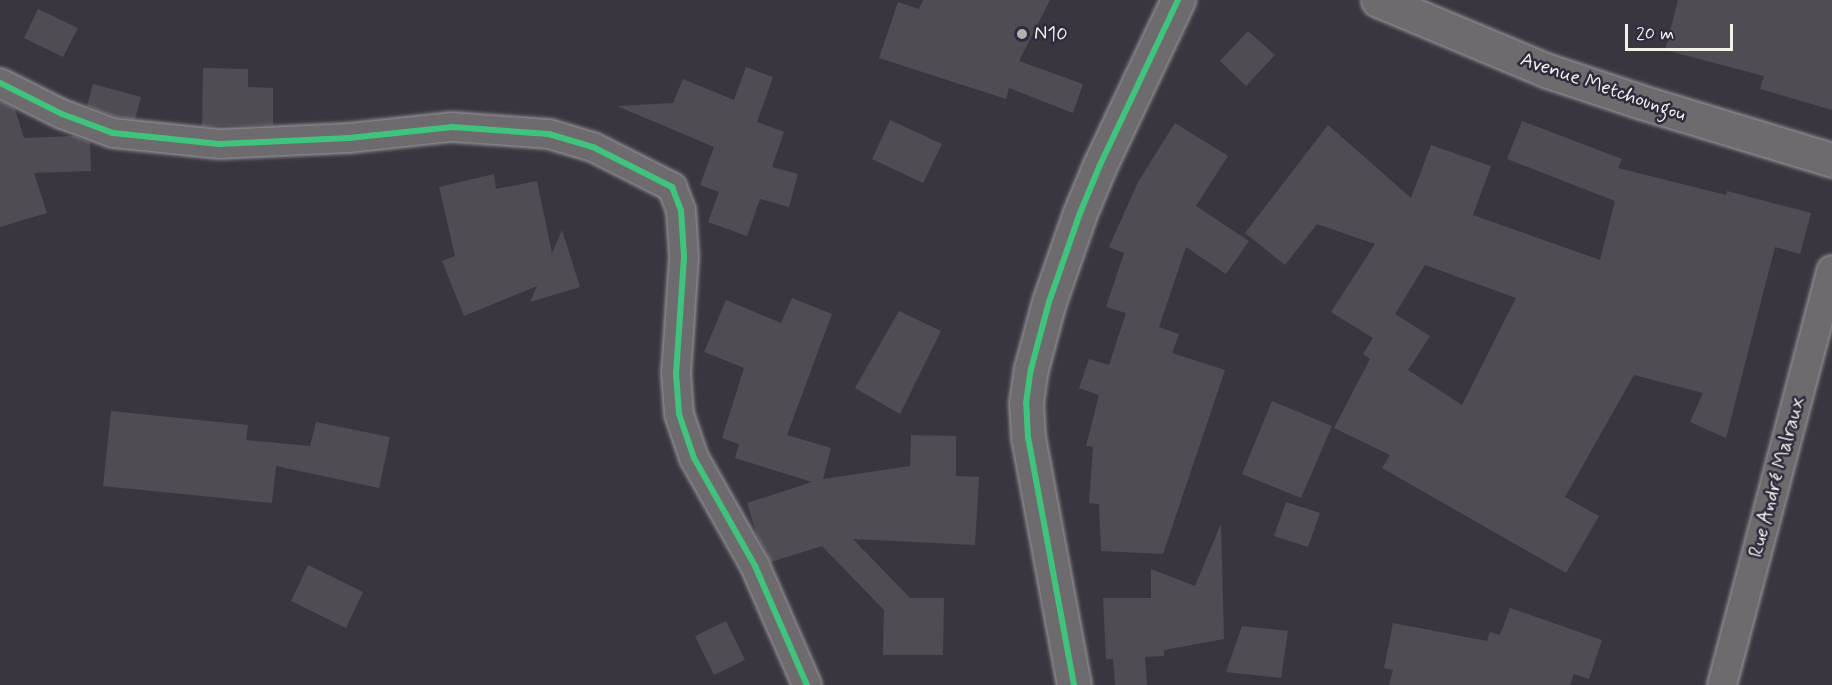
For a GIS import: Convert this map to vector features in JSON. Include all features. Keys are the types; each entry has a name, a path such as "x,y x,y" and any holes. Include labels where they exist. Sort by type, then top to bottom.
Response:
{"street":[{"path":"1074,685 1028,438 1026,403 1031,369 1049,302 1080,213 1100,165 1178,0"},
{"name":"Avenue Metchoungou","path":"1378,0 1555,73 1832,160"},
{"path":"0,83 62,114 113,133 219,144 349,138 452,127 549,134 593,147 672,187 681,210 684,257 676,373 679,414 694,458 755,566 807,685"},
{"name":"Rue André Malraux","path":"1722,685 1832,270"}],"building":[{"path":"923,0 1050,0 1019,61 1083,84 1073,113 1009,88 1006,99 879,58 898,2 919,9"},
{"path":"1678,0 1832,0 1832,110 1760,89 1764,76 1665,50"},
{"path":"38,9 78,28 63,57 24,38"},
{"path":"1248,31 1275,55 1246,86 1220,61"},
{"path":"746,67 773,77 757,122 784,132 772,167 798,174 789,207 760,199 747,236 708,222 719,192 700,185 714,147 617,106 673,103 683,79 734,100"},
{"path":"203,68 248,69 248,87 273,88 273,125 202,126"},
{"path":"93,84 141,97 135,119 117,117 87,106"},
{"path":"0,101 15,109 24,138 74,136 90,142 91,171 34,173 47,213 0,227"},
{"path":"890,120 942,144 923,183 872,159"},
{"path":"1522,121 1622,159 1618,168 1726,195 1727,191 1811,213 1800,254 1775,247 1726,438 1690,422 1703,393 1634,375 1565,497 1599,516 1566,573 1382,468 1390,455 1334,428 1370,359 1363,354 1373,338 1331,312 1375,244 1317,224 1285,265 1245,233 1328,125 1411,198 1431,145 1491,166 1473,215 1600,260 1615,201 1507,159","holes":["1425,265 1516,298 1462,405 1408,370 1430,336 1395,314"]},
{"path":"1175,123 1228,156 1196,206 1249,241 1226,274 1186,247 1159,327 1179,334 1172,353 1225,370 1163,554 1101,551 1099,504 1089,503 1093,447 1086,446 1099,395 1079,388 1089,359 1109,365 1126,313 1106,307 1124,253 1109,247 1138,182"},
{"path":"494,174 496,189 537,181 552,253 562,230 580,287 530,302 537,286 464,316 442,261 455,256 439,187"},
{"path":"792,298 832,314 787,435 831,448 823,479 910,466 911,435 956,436 956,476 979,477 975,545 853,539 910,598 944,598 943,655 883,655 884,610 822,546 771,562 757,535 747,503 812,482 735,458 739,444 722,438 744,368 704,352 726,300 781,323"},
{"path":"899,311 941,331 900,414 855,388"},
{"path":"1272,401 1332,426 1301,498 1242,474"},
{"path":"111,411 248,425 246,440 310,446 316,422 390,437 379,488 276,466 272,503 103,486"},
{"path":"1286,502 1320,513 1308,547 1274,536"},
{"path":"1221,524 1224,639 1164,650 1164,656 1145,657 1147,685 1115,685 1113,659 1106,659 1103,598 1151,598 1151,569 1195,586"},
{"path":"308,565 363,592 346,628 291,601"},
{"path":"1510,608 1602,640 1589,679 1574,674 1570,685 1389,685 1393,670 1384,668 1393,623 1487,641 1490,632 1500,635"},
{"path":"726,621 745,660 714,675 695,636"},
{"path":"1242,626 1288,631 1281,678 1226,672"}],"cycle path":[{"path":"1074,685 1028,438 1026,403 1031,369 1049,302 1080,213 1100,165 1178,0"},
{"path":"0,83 62,114 113,133 219,144 349,138 452,127 549,134 593,147 672,187 681,210 684,257 676,373 679,414 694,458 755,566 807,685"}],"place":[{"name":"N10","path":"1022,34"}]}
